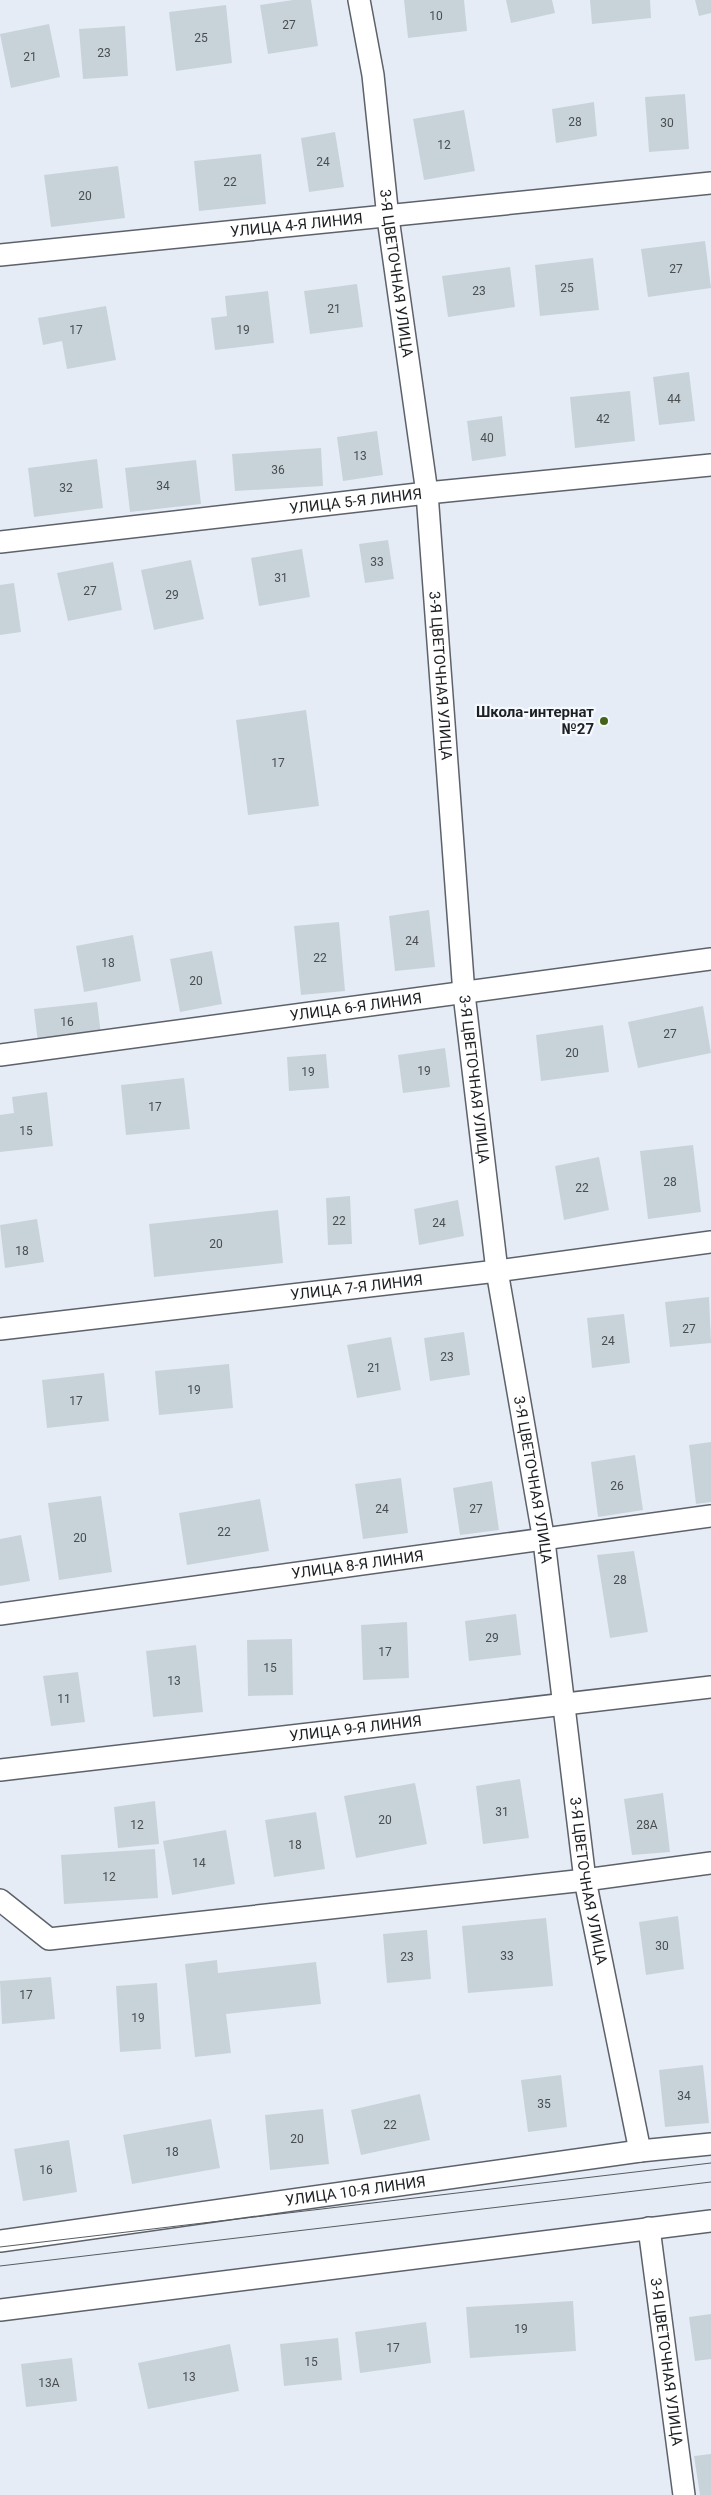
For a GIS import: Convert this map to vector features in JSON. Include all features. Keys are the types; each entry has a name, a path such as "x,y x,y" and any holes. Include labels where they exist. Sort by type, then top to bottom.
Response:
{"lane":[{"name":"3-Я ЦВЕТОЧНАЯ УЛИЦА","path":"359,0 373,75 388,218 427,493 464,994 497,1271 544,1541 585,1880 640,2152"},
{"name":"УЛИЦА 4-Я ЛИНИЯ","path":"0,255 388,218 711,183"},
{"name":"УЛИЦА 5-Я ЛИНИЯ","path":"0,542 427,493 711,465"},
{"name":"УЛИЦА 6-Я ЛИНИЯ","path":"0,1054 464,994 711,959"},
{"name":"УЛИЦА 7-Я ЛИНИЯ","path":"0,1328 497,1271 711,1242"},
{"name":"УЛИЦА 8-Я ЛИНИЯ","path":"3,1613 544,1541 711,1516"},
{"name":"УЛИЦА 9-Я ЛИНИЯ","path":"0,1770 711,1687"},
{"path":"0,1900 49,1939 585,1880 711,1863"},
{"name":"УЛИЦА 10-Я ЛИНИЯ","path":"0,2241 640,2152 711,2144"},
{"path":"0,2310 711,2220"},
{"name":"3-Я ЦВЕТОЧНАЯ УЛИЦА","path":"649,2228 684,2495"}],"building":[{"path":"293,0 311,0 318,46 268,54 260,5"},
{"path":"404,0 464,0 467,31 408,38"},
{"path":"506,0 552,0 555,13 511,23"},
{"path":"590,0 650,0 651,18 592,24"},
{"path":"695,0 711,0 711,13 699,16"},
{"path":"226,5 232,63 176,71 169,12"},
{"path":"49,24 60,77 11,88 0,34"},
{"path":"125,26 128,76 83,79 79,29"},
{"path":"685,94 689,149 649,152 645,97"},
{"path":"594,102 597,136 556,143 552,109"},
{"path":"464,110 475,171 424,180 413,119"},
{"path":"335,132 344,187 309,192 301,138"},
{"path":"261,154 266,204 199,211 194,161"},
{"path":"118,166 125,218 51,227 44,175"},
{"path":"705,241 711,288 648,297 641,249"},
{"path":"593,258 599,310 540,316 535,265"},
{"path":"510,267 515,307 448,317 442,276"},
{"path":"357,284 363,327 310,334 304,291"},
{"path":"268,291 274,343 215,350 211,318 227,316 225,296"},
{"path":"106,306 116,360 67,369 62,341 43,345 38,318"},
{"path":"689,372 695,421 659,425 653,377"},
{"path":"630,391 635,441 575,448 570,397"},
{"path":"502,416 506,456 472,461 467,421"},
{"path":"377,431 383,475 343,481 337,437"},
{"path":"321,448 323,486 235,491 232,454"},
{"path":"97,459 103,508 34,517 28,468"},
{"path":"196,460 201,504 130,512 125,468"},
{"path":"388,540 394,579 365,583 359,544"},
{"path":"302,549 310,597 259,606 251,558"},
{"path":"191,560 204,619 154,630 141,570"},
{"path":"113,562 122,610 68,621 57,573"},
{"path":"14,583 21,632 0,635 0,585"},
{"path":"306,710 319,806 248,815 236,720"},
{"path":"429,910 435,967 395,971 389,916"},
{"path":"339,922 345,991 301,995 294,926"},
{"path":"133,935 141,981 84,992 76,946"},
{"path":"212,951 222,1004 180,1012 170,959"},
{"path":"97,1002 101,1035 38,1043 34,1009"},
{"path":"703,1006 711,1053 638,1068 628,1022"},
{"path":"603,1025 609,1072 541,1081 536,1035"},
{"path":"445,1048 450,1087 403,1093 398,1055"},
{"path":"326,1054 329,1088 289,1091 287,1057"},
{"path":"184,1078 190,1129 126,1135 121,1085"},
{"path":"47,1092 53,1146 0,1152 0,1115 14,1113 12,1097"},
{"path":"693,1145 701,1212 648,1219 640,1151"},
{"path":"599,1157 609,1210 564,1220 555,1166"},
{"path":"350,1196 352,1244 328,1245 326,1198"},
{"path":"458,1200 464,1236 419,1245 414,1209"},
{"path":"278,1210 283,1263 154,1277 149,1224"},
{"path":"37,1219 44,1262 5,1268 0,1225"},
{"path":"709,1297 711,1343 670,1347 665,1302"},
{"path":"624,1314 630,1363 592,1368 587,1318"},
{"path":"464,1332 470,1375 430,1381 424,1338"},
{"path":"391,1337 401,1390 357,1398 347,1345"},
{"path":"229,1364 233,1408 159,1415 155,1371"},
{"path":"104,1373 109,1421 47,1428 42,1380"},
{"path":"711,1442 711,1502 696,1504 689,1445"},
{"path":"635,1455 643,1510 598,1517 591,1462"},
{"path":"401,1478 408,1533 363,1539 355,1484"},
{"path":"492,1481 499,1530 460,1535 453,1488"},
{"path":"101,1496 112,1572 59,1580 48,1503"},
{"path":"260,1499 269,1551 187,1565 179,1513"},
{"path":"21,1535 30,1581 0,1586 0,1539"},
{"path":"634,1551 648,1632 610,1638 597,1555"},
{"path":"516,1614 521,1655 469,1661 465,1621"},
{"path":"407,1622 409,1678 363,1680 361,1625"},
{"path":"292,1639 293,1695 248,1696 247,1640"},
{"path":"196,1645 203,1712 153,1717 146,1651"},
{"path":"78,1672 85,1722 51,1726 43,1676"},
{"path":"520,1779 529,1838 483,1844 476,1786"},
{"path":"415,1783 427,1844 356,1858 344,1796"},
{"path":"663,1793 670,1852 632,1855 624,1799"},
{"path":"155,1801 159,1844 118,1848 114,1807"},
{"path":"316,1812 325,1869 274,1877 265,1820"},
{"path":"226,1830 235,1884 172,1895 163,1841"},
{"path":"155,1849 158,1898 64,1904 61,1855"},
{"path":"678,1916 684,1969 646,1975 639,1922"},
{"path":"546,1918 553,1986 468,1993 462,1926"},
{"path":"427,1930 431,1979 387,1983 383,1934"},
{"path":"217,1960 218,1973 316,1962 321,2004 226,2014 231,2053 195,2057 185,1964"},
{"path":"51,1977 55,2019 2,2024 0,1981"},
{"path":"157,1983 161,2049 120,2052 116,1986"},
{"path":"703,2065 709,2123 665,2127 659,2070"},
{"path":"561,2075 567,2127 528,2132 521,2080"},
{"path":"420,2094 430,2140 361,2155 351,2110"},
{"path":"323,2109 329,2164 270,2170 265,2115"},
{"path":"211,2119 220,2168 132,2184 123,2135"},
{"path":"69,2140 77,2192 23,2201 14,2149"},
{"path":"573,2301 576,2351 470,2358 466,2307"},
{"path":"711,2314 711,2359 695,2361 689,2317"},
{"path":"426,2322 431,2363 360,2373 355,2332"},
{"path":"338,2338 342,2380 284,2386 280,2344"},
{"path":"230,2344 239,2391 148,2409 138,2363"},
{"path":"72,2358 77,2401 26,2407 21,2364"},
{"path":"711,2454 711,2495 700,2495 694,2456"}],"tram line":[{"path":"0,2247 711,2163"},
{"path":"0,2266 711,2182"}],"place":[{"name":"Школа-интернат №27","path":"604,721"}]}
